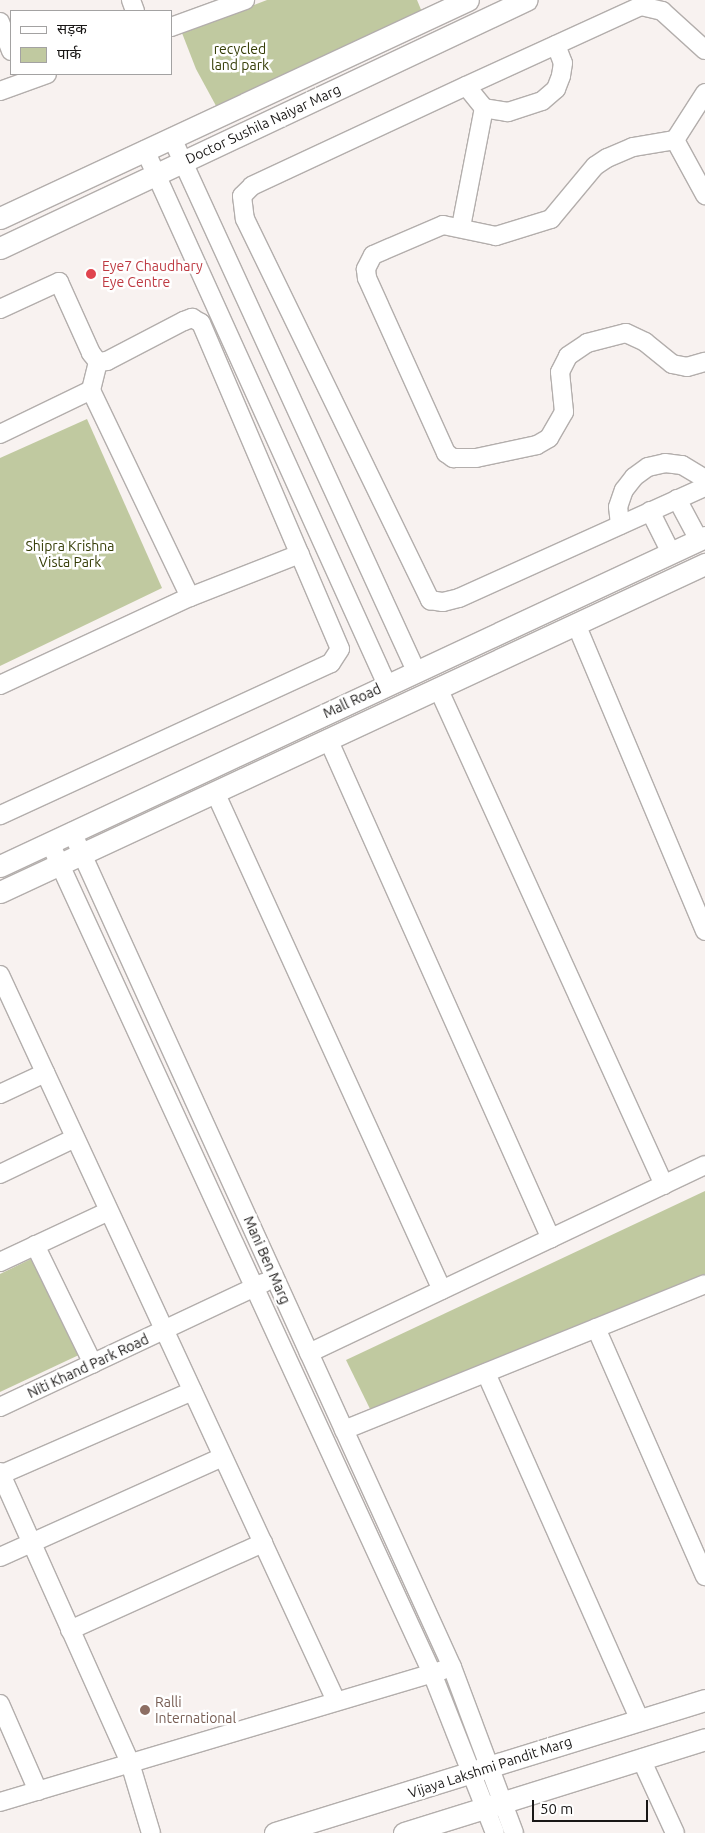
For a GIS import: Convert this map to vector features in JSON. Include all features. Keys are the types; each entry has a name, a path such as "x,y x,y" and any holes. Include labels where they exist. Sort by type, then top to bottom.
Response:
{"street":[{"path":"172,27 245,0"},
{"name":"Doctor Sushila Naiyar Marg","path":"0,248 526,0"},
{"name":"Doctor Sushila Naiyar Marg","path":"0,218 464,1"},
{"path":"705,50 662,11 641,6 252,186 242,196 245,219 430,600 443,602 459,598 705,487"},
{"path":"0,22 10,48"},
{"path":"466,86 484,108 508,112 542,101 556,88 561,76 562,63 556,45"},
{"path":"354,53 365,76"},
{"path":"0,92 22,78 41,75"},
{"path":"705,93 674,140 633,147 607,158 595,166 551,219 539,225 496,236 461,227 437,227 374,255 366,269 367,278 446,453 453,458 476,458 537,445 549,438 564,412 560,372 568,356 587,343 626,333 641,339 672,364 687,367 705,362"},
{"path":"461,227 484,108"},
{"path":"172,138 416,671"},
{"path":"674,140 705,195"},
{"path":"145,150 388,685"},
{"path":"0,310 59,282 91,353 98,362"},
{"path":"0,815 330,663 340,649 339,642 201,323 192,318 184,321 107,361 98,362"},
{"path":"98,362 91,390 190,597"},
{"path":"0,434 91,390"},
{"path":"620,525 618,507 624,490 634,476 648,467 665,463 682,465 705,479"},
{"path":"677,499 702,538"},
{"path":"650,511 671,552"},
{"name":"Mall Road","path":"0,866 702,538"},
{"path":"0,685 190,597 300,554"},
{"name":"Mall Road","path":"0,892 705,564"},
{"path":"576,624 705,931"},
{"path":"438,688 664,1185"},
{"path":"328,739 551,1239"},
{"path":"215,792 442,1290"},
{"name":"Mani Ben Marg","path":"72,832 452,1667 493,1805 495,1833"},
{"name":"Mani Ben Marg","path":"50,843 432,1673 482,1771"},
{"name":"Niti Khand Park Road","path":"0,975 5,1001 45,1072 164,1330 0,1407"},
{"path":"0,1094 45,1072"},
{"path":"0,1174 75,1138"},
{"path":"309,1353 705,1165"},
{"path":"0,1262 109,1211"},
{"path":"35,1245 93,1364"},
{"path":"275,1278 164,1330 336,1701"},
{"path":"344,1430 705,1284"},
{"path":"596,1328 705,1576"},
{"path":"486,1373 640,1720"},
{"path":"151,1833 130,1763 0,1474 192,1391"},
{"path":"0,1557 223,1457"},
{"path":"70,1630 263,1543"},
{"path":"0,1802 452,1667"},
{"name":"Vijaya Lakshmi Pandit Marg","path":"275,1833 482,1771 705,1700"},
{"path":"0,1704 38,1791"},
{"path":"404,1833 705,1739"},
{"path":"641,1759 675,1833"},
{"path":"493,1805 514,1833"}],"green space":[{"name":"recycled land park","path":"267,0 417,0 422,12 221,115 196,69 182,33"},
{"name":"Shipra Krishna Vista Park","path":"87,419 162,588 0,666 0,458"},
{"path":"705,1191 705,1277 372,1413 346,1360"},
{"path":"35,1257 81,1354 0,1392 0,1274"}],"place":[{"name":"Eye7 Chaudhary Eye Centre","path":"91,274"},
{"name":"Ralli International","path":"145,1710"}]}
